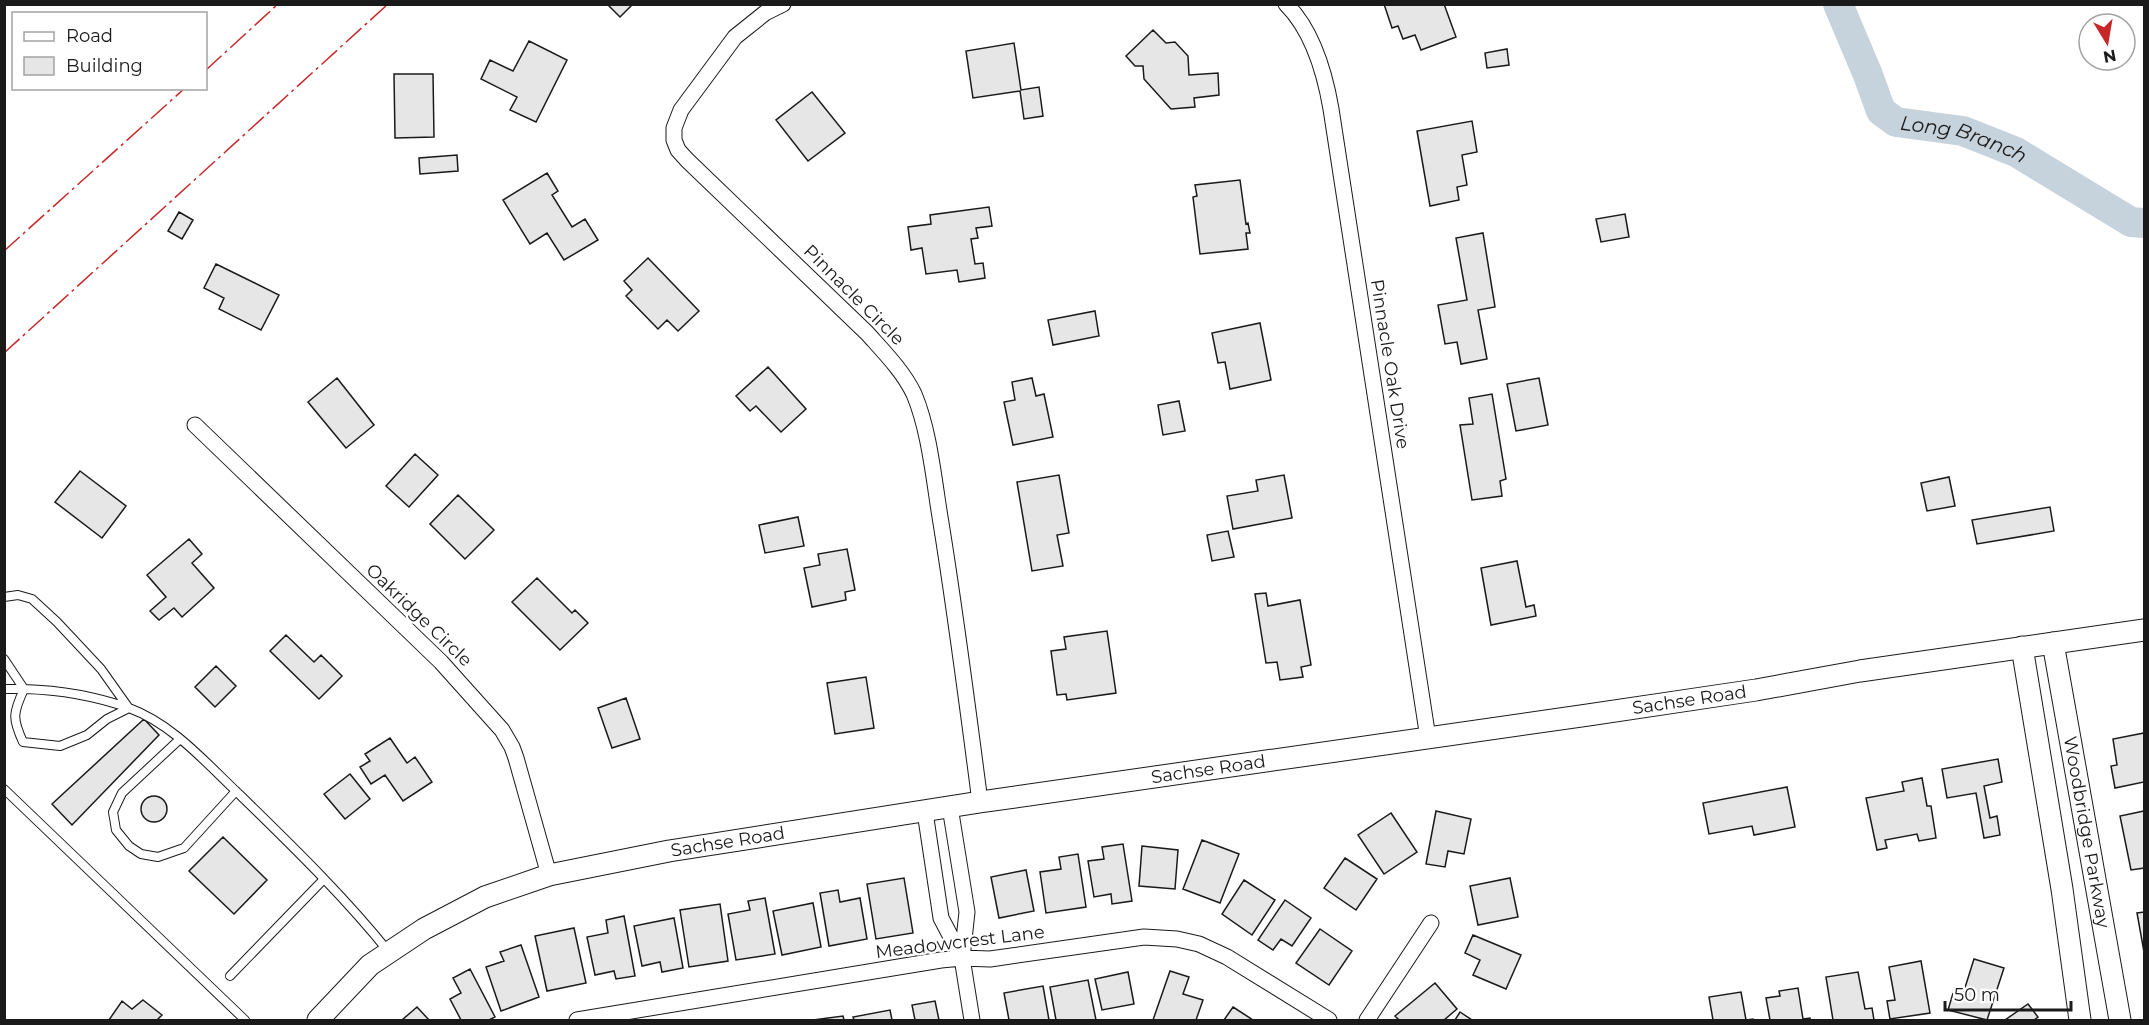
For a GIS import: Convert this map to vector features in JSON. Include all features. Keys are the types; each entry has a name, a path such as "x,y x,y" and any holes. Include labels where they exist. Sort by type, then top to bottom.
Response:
{"main road":[{"name":"Sachse Road","path":"318,1020 370,965 424,929 485,897 549,875 669,851 980,802 1756,690 1860,670 2145,630"},
{"name":"Woodbridge Parkway","path":"2054,643 2120,1020"},
{"name":"Woodbridge Parkway","path":"2022,647 2062,889 2080,1020"}],"street":[{"name":"Pinnacle Circle","path":"783,4 765,14 735,37 681,110 674,128 674,140 678,150 687,160 867,333 893,362 913,393 922,422 936,493 959,637 980,802"},
{"name":"Pinnacle Oak Drive","path":"1286,4 1306,32 1328,91 1428,738"},
{"name":"Oakridge Circle","path":"195,424 441,662 502,730 516,758 549,875"},
{"path":"950,807 967,912 962,958 972,1020"},
{"path":"924,812 941,918 962,958"},
{"path":"1367,1020 1431,923"},
{"name":"Meadowcrest Lane","path":"577,1020 962,958 990,959 1144,937 1177,939 1199,944 1227,957 1329,1020"}],"lane":[{"path":"4,597 18,596 32,599 49,614 101,669 129,708"},
{"path":"4,659 24,689"},
{"path":"4,689 79,694 106,700 148,715 193,750 236,791 358,914 389,952"},
{"path":"24,689 16,707 15,724 23,742 60,746 87,735 107,719 129,708"},
{"path":"180,740 122,794 113,812 116,830 129,846 141,854 158,856 184,848 236,791"},
{"path":"4,789 245,1020"},
{"path":"230,976 324,879"}],"building":[{"path":"607,4 633,4 620,17"},
{"path":"1384,4 1444,4 1456,37 1421,50 1415,35 1403,39 1398,26 1392,28"},
{"path":"1153,30 1166,43 1175,42 1188,56 1189,75 1218,73 1219,95 1194,98 1195,107 1171,109 1144,79 1143,66 1135,66 1126,56"},
{"path":"529,41 567,60 536,122 510,110 517,97 481,79 490,60 513,71"},
{"path":"1014,43 1021,90 1039,87 1043,116 1024,119 1020,91 973,98 966,51"},
{"path":"1507,49 1509,65 1487,68 1485,53"},
{"path":"394,74 433,74 434,137 395,138"},
{"path":"812,92 845,133 808,161 776,120"},
{"path":"1472,121 1477,152 1462,155 1467,185 1457,187 1459,200 1430,206 1417,131"},
{"path":"457,155 458,171 420,174 419,158"},
{"path":"547,173 558,191 552,195 572,227 585,219 598,240 564,260 547,233 530,244 503,200"},
{"path":"1240,180 1246,224 1248,223 1250,233 1246,233 1248,249 1200,254 1193,197 1197,196 1195,185"},
{"path":"989,207 992,226 976,228 978,238 971,239 975,264 983,263 985,278 959,282 957,270 926,274 922,248 911,250 908,227 931,224 930,215"},
{"path":"179,212 193,220 182,239 168,231"},
{"path":"1625,214 1629,237 1601,242 1596,219"},
{"path":"1483,233 1495,307 1478,310 1487,359 1461,364 1457,342 1445,344 1438,305 1467,300 1456,238"},
{"path":"648,258 699,311 678,331 667,320 658,329 626,296 632,290 624,281"},
{"path":"216,264 279,295 261,330 219,309 224,298 204,288"},
{"path":"1095,311 1099,336 1053,345 1048,320"},
{"path":"1260,323 1271,380 1230,389 1225,362 1218,363 1212,333"},
{"path":"768,367 806,409 781,432 756,406 750,411 736,396"},
{"path":"337,378 374,425 346,448 308,402"},
{"path":"1032,378 1036,396 1044,394 1053,437 1013,445 1004,402 1015,400 1012,382"},
{"path":"1539,378 1548,425 1516,431 1507,384"},
{"path":"1492,394 1506,479 1500,481 1502,496 1472,500 1460,425 1473,424 1469,398"},
{"path":"1179,401 1185,431 1163,435 1158,405"},
{"path":"415,454 438,475 409,507 386,486"},
{"path":"80,471 126,506 102,538 55,502"},
{"path":"1059,475 1069,533 1057,535 1063,566 1032,571 1017,482"},
{"path":"1284,475 1292,518 1233,529 1227,496 1258,491 1256,480"},
{"path":"1949,477 1955,506 1927,511 1921,483"},
{"path":"458,495 494,530 465,559 430,524"},
{"path":"2050,507 2054,531 1977,544 1972,520"},
{"path":"798,517 804,546 765,553 759,525"},
{"path":"1228,531 1234,557 1212,561 1207,535"},
{"path":"189,539 202,554 192,563 214,588 182,617 174,608 159,620 150,611 166,597 147,575"},
{"path":"847,549 855,590 845,592 846,600 812,607 804,568 820,565 818,554"},
{"path":"1517,561 1526,607 1534,605 1536,616 1491,625 1481,568"},
{"path":"537,578 572,613 575,610 588,623 560,650 512,602"},
{"path":"1266,593 1268,606 1300,600 1311,665 1301,667 1303,677 1280,680 1277,662 1266,663 1255,594"},
{"path":"1107,631 1116,693 1067,700 1066,694 1057,695 1051,651 1066,649 1064,637"},
{"path":"286,635 314,662 321,655 342,676 319,699 270,651"},
{"path":"216,666 236,686 215,707 195,687"},
{"path":"866,677 874,728 835,734 827,683"},
{"path":"626,698 640,739 612,748 598,708"},
{"path":"144,719 159,735 72,825 52,804"},
{"path":"2144,733 2144,782 2115,788 2111,766 2117,765 2113,739"},
{"path":"390,738 407,763 415,757 432,782 403,801 385,775 371,784 360,767 370,761 365,754"},
{"path":"1998,759 2002,782 1984,786 1990,818 1997,816 2000,835 1984,838 1976,793 1947,798 1942,769"},
{"path":"350,774 370,799 345,819 324,794"},
{"path":"1922,778 1927,806 1931,806 1936,838 1919,841 1917,834 1885,840 1887,848 1877,850 1866,798 1904,791 1902,782"},
{"path":"1787,787 1795,827 1754,835 1752,826 1709,834 1703,803"},
{"path":"154,796 164,799 167,809 164,819 154,822 144,819 141,809 144,799"},
{"path":"1436,811 1471,819 1464,854 1448,851 1445,867 1426,864"},
{"path":"2144,811 2144,868 2131,870 2120,816"},
{"path":"1391,813 1417,852 1384,874 1358,835"},
{"path":"223,837 267,880 234,914 189,871"},
{"path":"1202,840 1239,854 1220,903 1183,889"},
{"path":"1123,844 1132,901 1112,904 1111,894 1094,897 1088,861 1104,859 1102,847"},
{"path":"1142,846 1178,850 1175,889 1139,886"},
{"path":"1078,854 1086,907 1046,913 1040,872 1061,869 1059,857"},
{"path":"1345,858 1377,879 1356,910 1324,888"},
{"path":"1026,870 1034,911 999,918 991,877"},
{"path":"904,878 913,933 876,939 867,884"},
{"path":"1510,878 1518,917 1478,925 1470,886"},
{"path":"1244,880 1275,900 1252,935 1222,914"},
{"path":"838,890 840,902 860,898 867,939 829,946 820,893"},
{"path":"765,898 775,954 736,960 728,914 750,910 748,901"},
{"path":"1285,900 1311,918 1292,946 1281,939 1273,950 1258,940"},
{"path":"813,903 821,947 782,955 773,911"},
{"path":"720,904 728,961 689,967 680,910"},
{"path":"2144,912 2144,952 2137,913"},
{"path":"624,916 635,976 616,979 614,971 595,975 587,937 608,933 606,920"},
{"path":"674,918 683,968 662,972 660,962 642,966 634,926"},
{"path":"574,928 586,983 547,991 535,936"},
{"path":"1320,929 1352,951 1329,985 1296,963"},
{"path":"1473,935 1521,955 1506,989 1473,975 1480,960 1465,953"},
{"path":"521,945 539,997 501,1011 486,967 504,961 500,952"},
{"path":"1974,959 2004,968 1987,1020 1948,1010 1954,990 1963,994"},
{"path":"1921,961 1930,1013 1890,1019 1887,1001 1895,1000 1889,967"},
{"path":"470,969 495,1017 489,1020 461,1020 450,999 461,993 453,978"},
{"path":"1170,971 1189,977 1183,994 1203,1000 1196,1020 1153,1020"},
{"path":"1128,972 1134,1004 1102,1010 1095,979"},
{"path":"1858,972 1865,1009 1872,1008 1874,1020 1833,1020 1826,977"},
{"path":"1088,980 1096,1020 1056,1020 1050,987"},
{"path":"1435,983 1457,1009 1444,1020 1399,1020 1395,1016"},
{"path":"1043,986 1049,1020 1009,1020 1004,993"},
{"path":"1798,988 1803,1019 1810,1018 1810,1020 1770,1020 1766,998 1780,996 1779,991"},
{"path":"1741,992 1746,1020 1713,1020 1709,997"},
{"path":"143,1000 162,1015 157,1020 109,1020 122,1001 132,1009"},
{"path":"935,1001 939,1020 915,1020 912,1005"},
{"path":"2028,1004 2038,1017 2034,1020 2005,1020"},
{"path":"417,1007 429,1020 402,1020"},
{"path":"1233,1007 1253,1020 1224,1020"},
{"path":"890,1010 892,1020 854,1020 853,1017"},
{"path":"1460,1012 1472,1020 1455,1020"},
{"path":"843,1016 844,1020 813,1020"}],"waterway":[{"name":"Long Branch","path":"1838,4 1881,111 1896,122 1963,131 2016,152 2131,222 2144,223"}],"power":[{"path":"207,69 278,4"},
{"path":"4,353 388,4"},
{"path":"4,251 183,90"}]}
